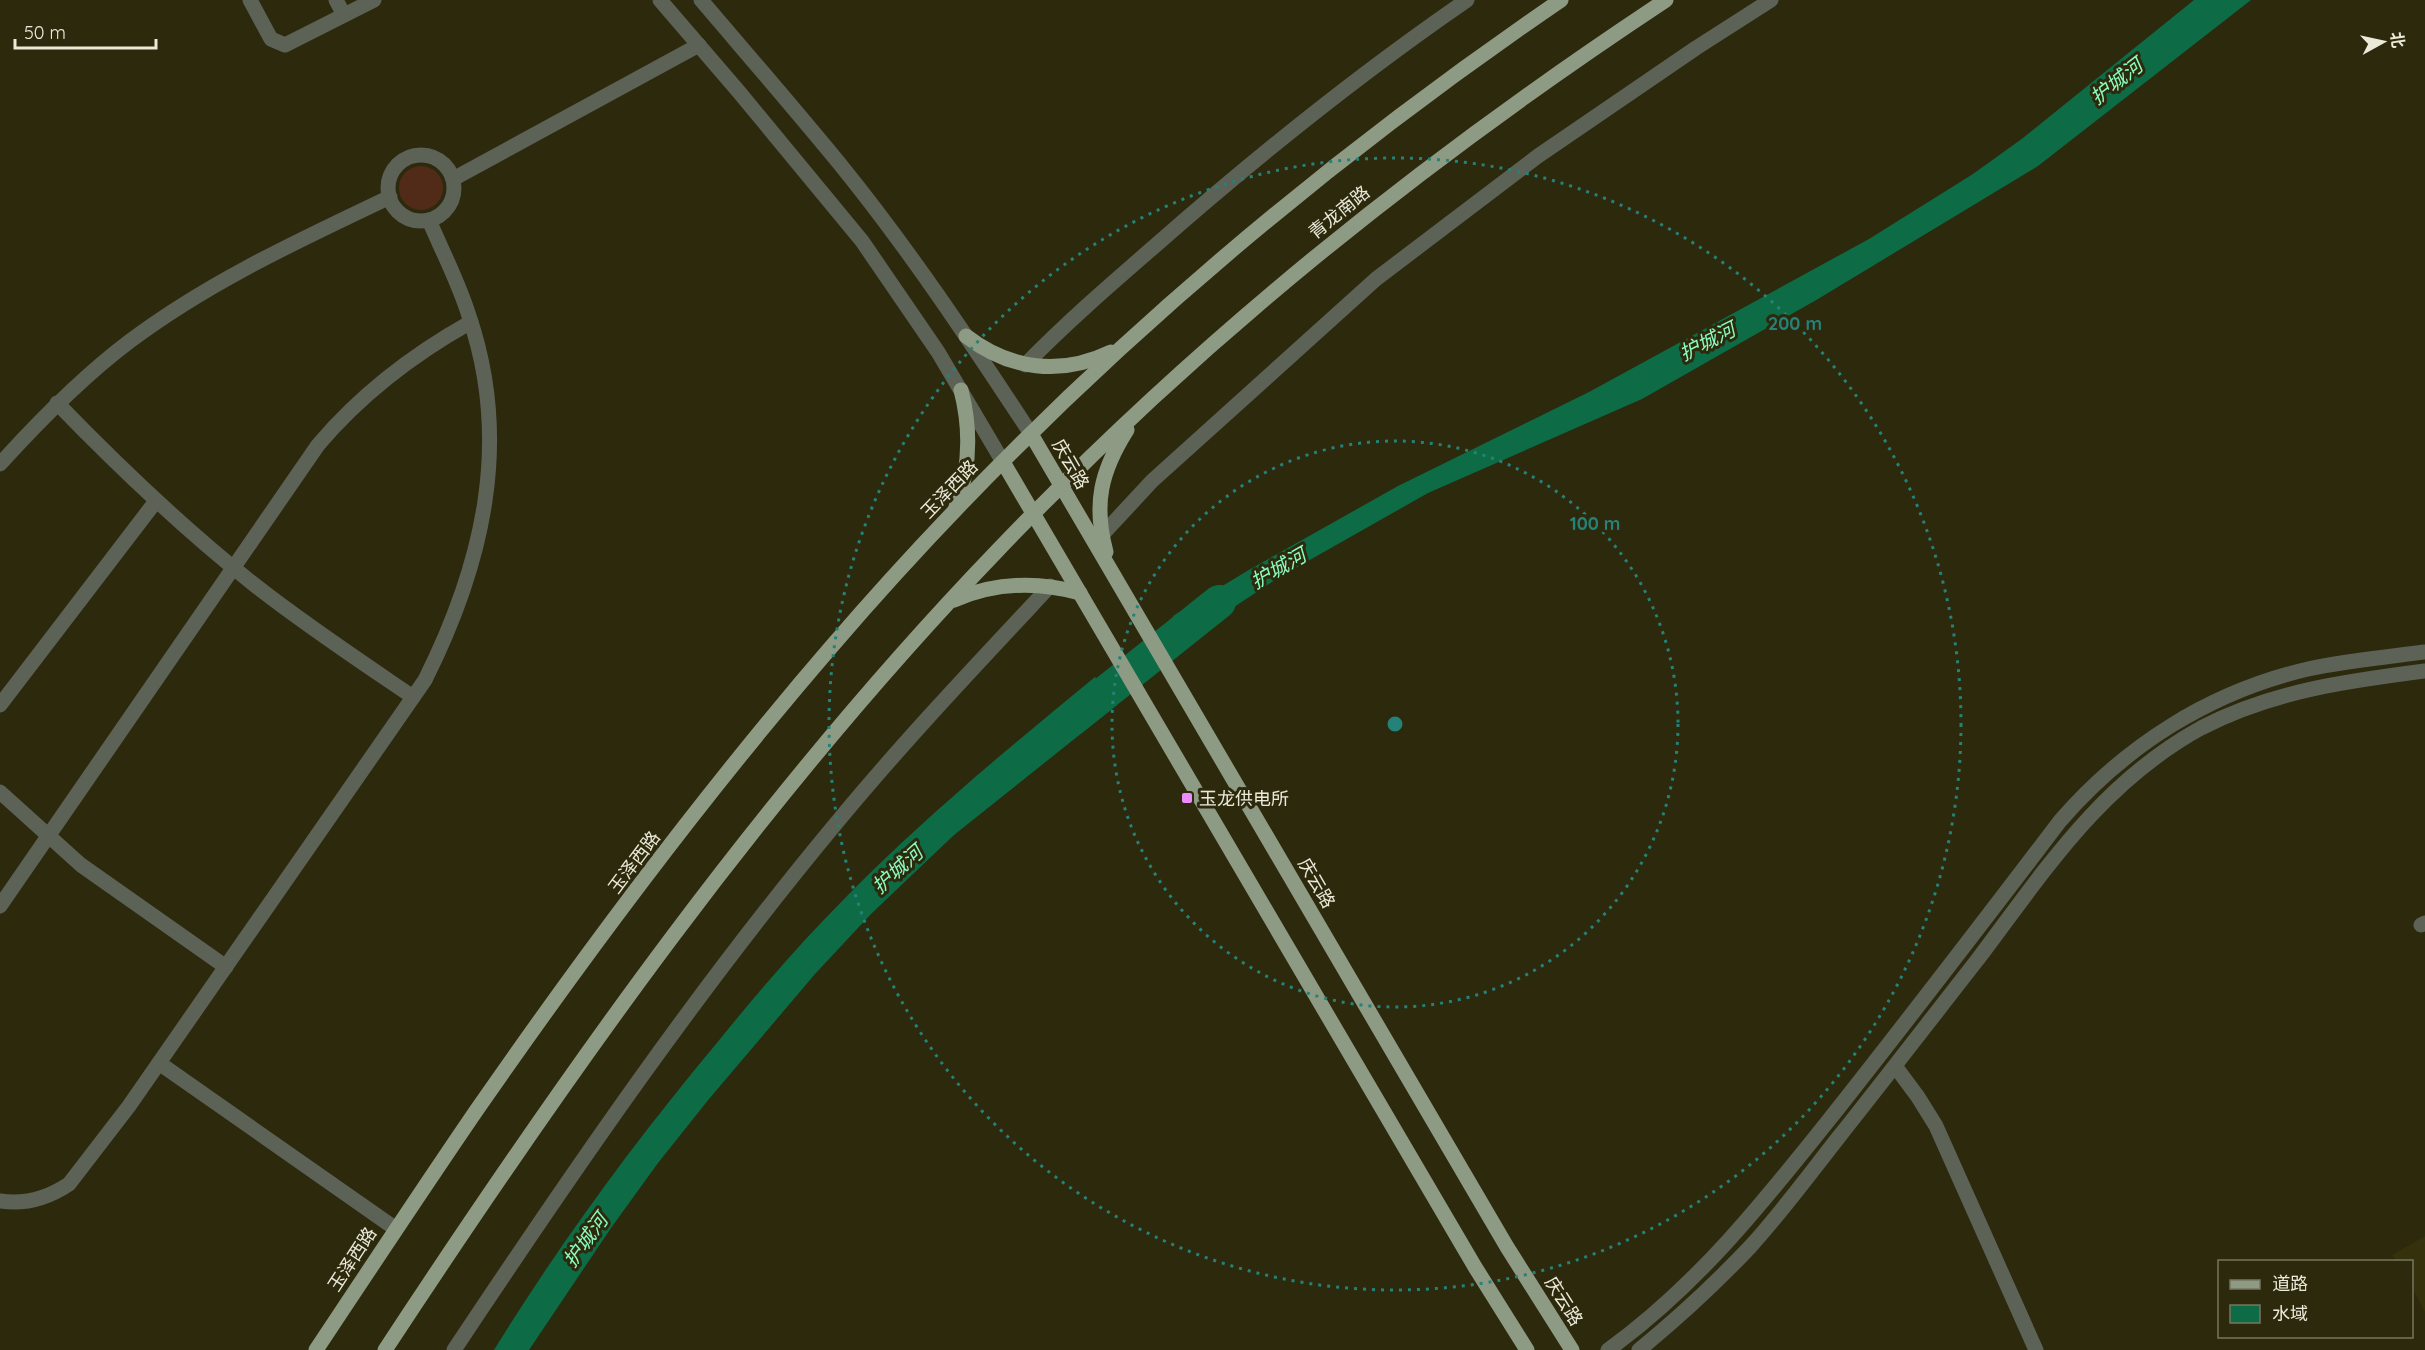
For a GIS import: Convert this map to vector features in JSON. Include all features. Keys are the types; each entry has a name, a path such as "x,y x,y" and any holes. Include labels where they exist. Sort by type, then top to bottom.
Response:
{"main road":[{"path":"1031,434 1140,330 1223,257 1368,139 1561,0"},
{"name":"青龙南路","path":"1061,485 1141,409 1269,294 1422,171 1505,109 1666,0"},
{"path":"966,336 994,355 1025,365 1058,368 1094,360 1111,352 1140,330"},
{"path":"954,512 965,478 969,441 961,390"},
{"path":"1110,569 1101,536 1099,504 1104,473 1116,447 1141,409"},
{"name":"玉泽西路","path":"316,1350 396,1228 559,995 703,804 834,643 954,512 1031,434"},
{"name":"庆云路","path":"1031,434 1501,1237 1572,1350"},
{"path":"1003,462 1475,1267 1527,1350"},
{"path":"385,1350 526,1140 676,934 822,748 949,603 1061,485"},
{"path":"949,603 987,589 1007,585 1050,586 1080,593"}],"street":[{"path":"250,0 272,39 285,45 374,0"},
{"path":"336,0 344,15"},
{"path":"660,0 862,242 932,342 1003,462"},
{"path":"701,0 839,163 904,248 1031,434"},
{"path":"1025,365 1117,279 1261,155 1354,82 1467,0"},
{"path":"1101,536 1152,481 1376,279 1538,156 1631,91 1771,0"},
{"path":"453,179 699,45"},
{"path":"416,154 435,157 450,170 453,179 453,198 442,213 429,220 408,218 399,212 390,197 390,178 393,170 416,154"},
{"path":"0,464 57,403 129,342 195,296 260,259 390,197"},
{"path":"0,1201 33,1200 52,1194 69,1184 159,1063 425,680 453,620 475,554 483,518 488,485 489,417 486,383 471,322 429,220"},
{"path":"0,906 318,445 343,415 405,362 471,322"},
{"path":"57,403 156,501 234,568 304,622 413,697"},
{"path":"0,705 156,501"},
{"path":"454,1350 641,1075 765,912 910,736 1050,586"},
{"path":"1608,1350 1656,1313 1688,1284 1750,1219 1881,1055 2060,821 2078,800 2119,761 2194,711 2250,687 2279,677 2338,663 2425,652"},
{"path":"1639,1350 1700,1298 1752,1245 1895,1066 2074,833 2110,793 2152,759 2211,724 2284,694 2340,682 2425,671"},
{"path":"0,792 81,865 226,967"},
{"path":"159,1063 396,1228"},
{"path":"1895,1066 1936,1126 2036,1350"}],"shaded area":[{"path":"421,166 436,173 443,188 436,203 421,210 406,203 399,188 406,173"},
{"path":"2425,1236 2425,1312 2413,1290 2413,1260 2395,1260 2392,1255"}],"water":[{"path":"2194,0 2251,0 2038,166 1818,299 1642,399 1428,493 1278,578 1187,638 1173,616 1247,571 1398,486 1589,392 1869,239 1973,174 2023,138"},
{"path":"1095,677 1117,705 954,835 871,914 815,974 658,1163 529,1350 494,1350 545,1271 628,1155 686,1081 797,948 908,837 1001,755"}],"waterway":[{"name":"护城河","path":"1071,720 1219,602"}],"place":[{"name":"玉龙供电所","path":"1187,798"}]}
